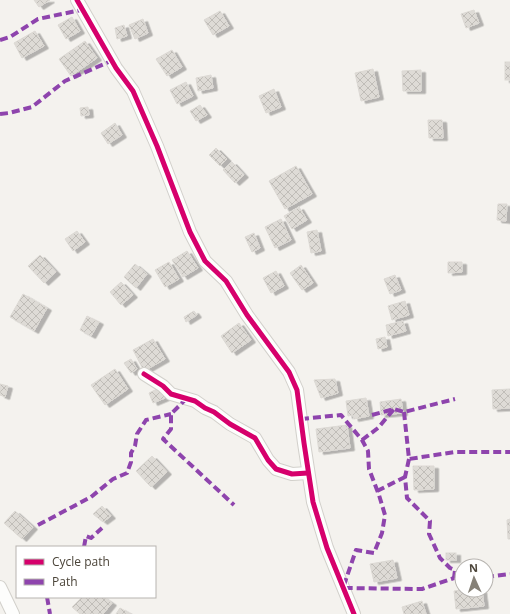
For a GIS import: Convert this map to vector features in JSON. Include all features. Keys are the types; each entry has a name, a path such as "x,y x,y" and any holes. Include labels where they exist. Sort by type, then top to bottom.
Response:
{"street":[{"path":"77,0 116,68 133,91 157,146 190,232 205,261 226,281 247,315 289,372 297,390 313,502 327,548 354,614"},
{"path":"144,374 163,386 171,394 195,401 204,408 214,412 230,424 255,438 268,460 276,469 292,474 308,473"},
{"path":"0,587 3,599 13,614"}],"building":[{"path":"34,0 50,0 39,7"},
{"path":"474,10 479,23 466,28 461,14"},
{"path":"220,11 229,26 213,35 204,20"},
{"path":"72,17 80,31 66,39 58,25"},
{"path":"143,19 148,33 135,39 129,25"},
{"path":"124,25 127,36 117,39 115,28"},
{"path":"35,31 44,46 22,58 14,43"},
{"path":"85,41 97,58 71,76 59,59"},
{"path":"172,50 182,67 167,76 156,59"},
{"path":"505,62 510,62 510,80 505,80"},
{"path":"373,69 379,97 361,101 355,73"},
{"path":"421,70 421,91 403,91 402,71"},
{"path":"211,75 213,88 198,91 196,78"},
{"path":"186,82 193,96 177,104 170,90"},
{"path":"274,89 281,107 266,113 259,96"},
{"path":"200,105 207,115 196,121 190,111"},
{"path":"88,107 89,115 81,116 80,108"},
{"path":"428,120 442,120 443,138 429,138"},
{"path":"115,123 122,135 108,144 101,133"},
{"path":"216,148 227,159 220,166 209,155"},
{"path":"232,162 244,175 235,183 223,170"},
{"path":"296,166 312,194 285,209 269,181"},
{"path":"498,204 507,204 506,221 497,220"},
{"path":"299,207 307,220 292,229 284,216"},
{"path":"281,219 291,240 275,248 265,227"},
{"path":"317,230 321,251 311,253 307,232"},
{"path":"77,231 85,242 73,251 65,239"},
{"path":"254,233 260,248 252,252 245,237"},
{"path":"187,251 198,268 183,277 172,260"},
{"path":"40,255 56,272 44,283 28,266"},
{"path":"169,262 179,279 165,287 155,270"},
{"path":"448,262 462,262 462,272 448,273"},
{"path":"135,264 147,274 136,288 124,277"},
{"path":"301,265 313,283 302,290 290,273"},
{"path":"276,271 284,286 271,293 263,278"},
{"path":"395,275 401,290 390,294 384,279"},
{"path":"121,282 133,295 121,305 110,292"},
{"path":"23,294 47,308 34,331 10,317"},
{"path":"405,301 409,315 392,320 388,306"},
{"path":"194,311 197,315 186,322 184,317"},
{"path":"87,316 99,322 91,336 80,330"},
{"path":"403,321 406,331 388,336 386,325"},
{"path":"239,323 251,340 232,353 221,336"},
{"path":"385,337 387,347 378,349 376,339"},
{"path":"153,339 165,359 144,371 133,350"},
{"path":"131,359 137,369 131,373 124,363"},
{"path":"115,369 128,389 105,405 91,385"},
{"path":"335,379 338,393 321,398 314,380"},
{"path":"0,384 8,386 5,397 0,395"},
{"path":"161,387 165,398 153,403 149,393"},
{"path":"510,389 510,408 493,409 492,390"},
{"path":"366,398 369,416 354,419 353,415 348,416 346,401"},
{"path":"401,399 403,413 381,415 380,402"},
{"path":"347,425 350,448 319,452 316,429"},
{"path":"152,456 167,472 151,487 136,471"},
{"path":"413,466 434,466 434,489 414,490"},
{"path":"102,506 111,516 103,522 93,514"},
{"path":"15,511 33,527 22,539 4,523"},
{"path":"510,519 510,539 508,539 507,520"},
{"path":"446,553 456,553 456,558 454,558 454,560 446,560"},
{"path":"393,560 397,578 374,582 370,564"},
{"path":"81,598 104,598 112,603 103,614 80,614 72,607"},
{"path":"455,598 483,598 484,606 456,609"},
{"path":"422,601 426,614 404,614 402,607"},
{"path":"120,608 131,614 116,614"}],"marked path":[{"path":"0,40 10,37 38,19 81,10"},
{"path":"0,114 32,107 65,81 111,61"},
{"path":"187,398 171,414 171,429 163,439 234,505"},
{"path":"372,415 394,409 404,412 455,399"},
{"path":"362,440 378,428 394,409"},
{"path":"404,412 409,459 455,452 510,452"},
{"path":"38,525 91,497 113,479 127,473 137,434 146,420 171,414"},
{"path":"301,419 341,415 362,440 368,451 369,469 385,515 382,533 374,553 356,550 343,588 422,589 454,578"},
{"path":"409,459 405,477 407,498 430,521 429,534 440,558 450,568 454,570"},
{"path":"377,491 405,477"},
{"path":"84,546 86,536 91,538 102,528"},
{"path":"494,576 510,574"},
{"path":"47,598 50,614"}],"cycle path":[{"path":"77,0 116,68 133,91 157,146 190,232 205,261 226,281 247,315 289,372 297,390 313,502 327,548 354,614"},
{"path":"144,374 163,386 171,394 195,401 214,412 230,424 255,438 268,460 276,469 292,474 308,473"}]}
